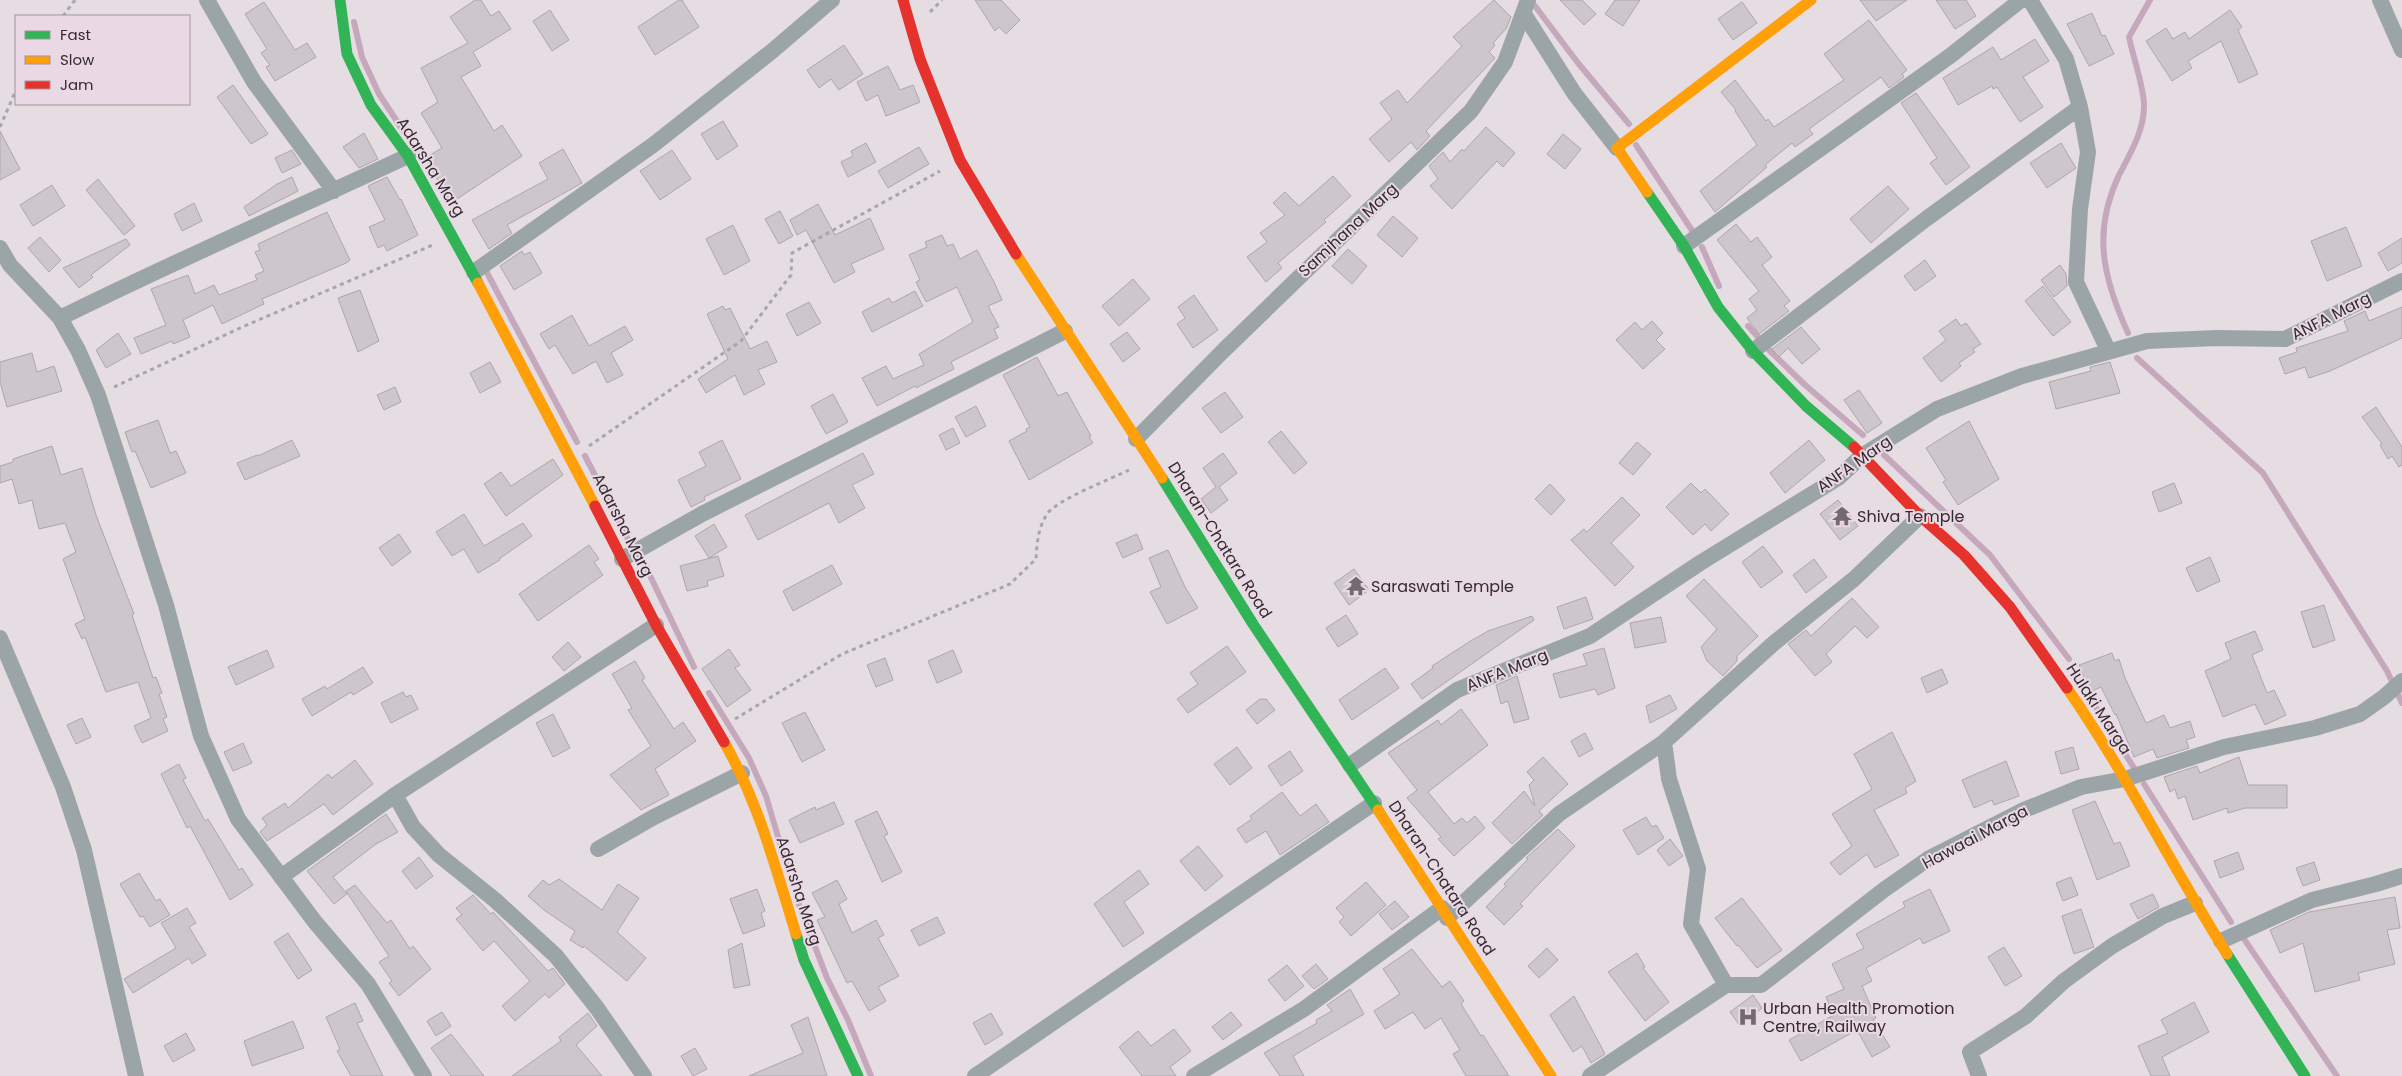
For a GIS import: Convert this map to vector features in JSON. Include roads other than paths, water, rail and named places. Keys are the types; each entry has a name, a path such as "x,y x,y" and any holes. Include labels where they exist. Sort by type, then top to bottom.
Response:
{"street":[{"path":"207,0 254,82 334,191"},
{"name":"Adarsha Marg","path":"340,0 347,54 371,105 408,156 474,272 656,625 742,773 777,872 804,960 858,1076"},
{"path":"474,272 653,145 771,52 832,0"},
{"name":"Dharan-Chatara Road","path":"903,0 920,59 960,160 1009,243 1195,528 1253,624 1350,765 1551,1076"},
{"path":"1526,7 1574,93 1617,148 1811,0"},
{"path":"1684,246 1950,56 2021,0"},
{"path":"2030,0 2066,59 2080,107 2088,152 2080,209 2076,282 2108,350"},
{"path":"2380,0 2402,50"},
{"name":"Samjhana Marg","path":"1136,439 1258,316 1471,111 1505,62 1526,7"},
{"path":"1753,352 1926,219 2080,107"},
{"name":"Hulaki Marga","path":"1617,148 1684,246 1718,307 1753,352 1806,406 1863,455 1920,516 1964,555 2010,607 2069,691 2125,779 2195,903 2221,941 2305,1076"},
{"path":"60,318 150,273 408,156"},
{"path":"0,248 10,265 60,318 78,350 98,395 166,605 201,736 238,819 280,877 368,984 424,1076"},
{"name":"ANFA Marg","path":"1350,765 1457,690 1590,636 1700,563 1838,478 1863,455 1938,409 2022,376 2108,350 2147,341 2216,338 2286,339 2402,281"},
{"path":"622,559 702,514 1065,331"},
{"path":"1194,1076 1304,1009 1444,913 1559,814 1664,742 1774,643 1854,579 1920,516"},
{"path":"280,877 395,795 656,625"},
{"path":"0,638 63,787 84,850 136,1076"},
{"name":"Hawaai Marga","path":"1726,985 1761,985 1885,889 1928,859 2015,814 2081,787 2125,779 2224,747 2324,726 2360,714 2402,681"},
{"path":"1590,1076 1726,985 1690,924 1698,869 1669,779 1664,742"},
{"path":"598,849 654,817 742,773"},
{"path":"395,795 412,827 439,855 496,900 556,956 597,1008 644,1076"},
{"path":"975,1076 1374,803"},
{"path":"2221,941 2312,900 2402,876"},
{"path":"1979,1076 1970,1052 2026,1016 2064,981 2112,946 2163,916 2195,903"}],"waterway":[{"path":"2128,333 2119,313 2107,274 2103,236 2111,196 2136,141 2144,113 2140,79 2129,37 2150,0"},
{"path":"1535,6 1578,63 1629,124"},
{"path":"354,22 362,57 379,94 404,132"},
{"path":"1636,145 1693,232"},
{"path":"1702,247 1719,286"},
{"path":"485,269 577,442"},
{"path":"1748,326 1757,336"},
{"path":"1765,346 1804,384 1863,435"},
{"path":"2137,358 2263,473 2387,671 2402,703"},
{"path":"1884,455 1990,555 2069,659"},
{"path":"585,456 630,543"},
{"path":"641,557 694,667"},
{"path":"709,693 749,758 766,796 787,867"},
{"path":"2092,701 2134,768"},
{"path":"2144,784 2231,922"},
{"path":"798,902 827,978 848,1020 871,1076"},
{"path":"2242,936 2337,1076"}],"place":[{"name":"Shiva Temple","path":"1842,516"},
{"name":"Saraswati Temple","path":"1356,586"},
{"name":"Urban Health Promotion Centre, Railway","path":"1748,1017"}]}
